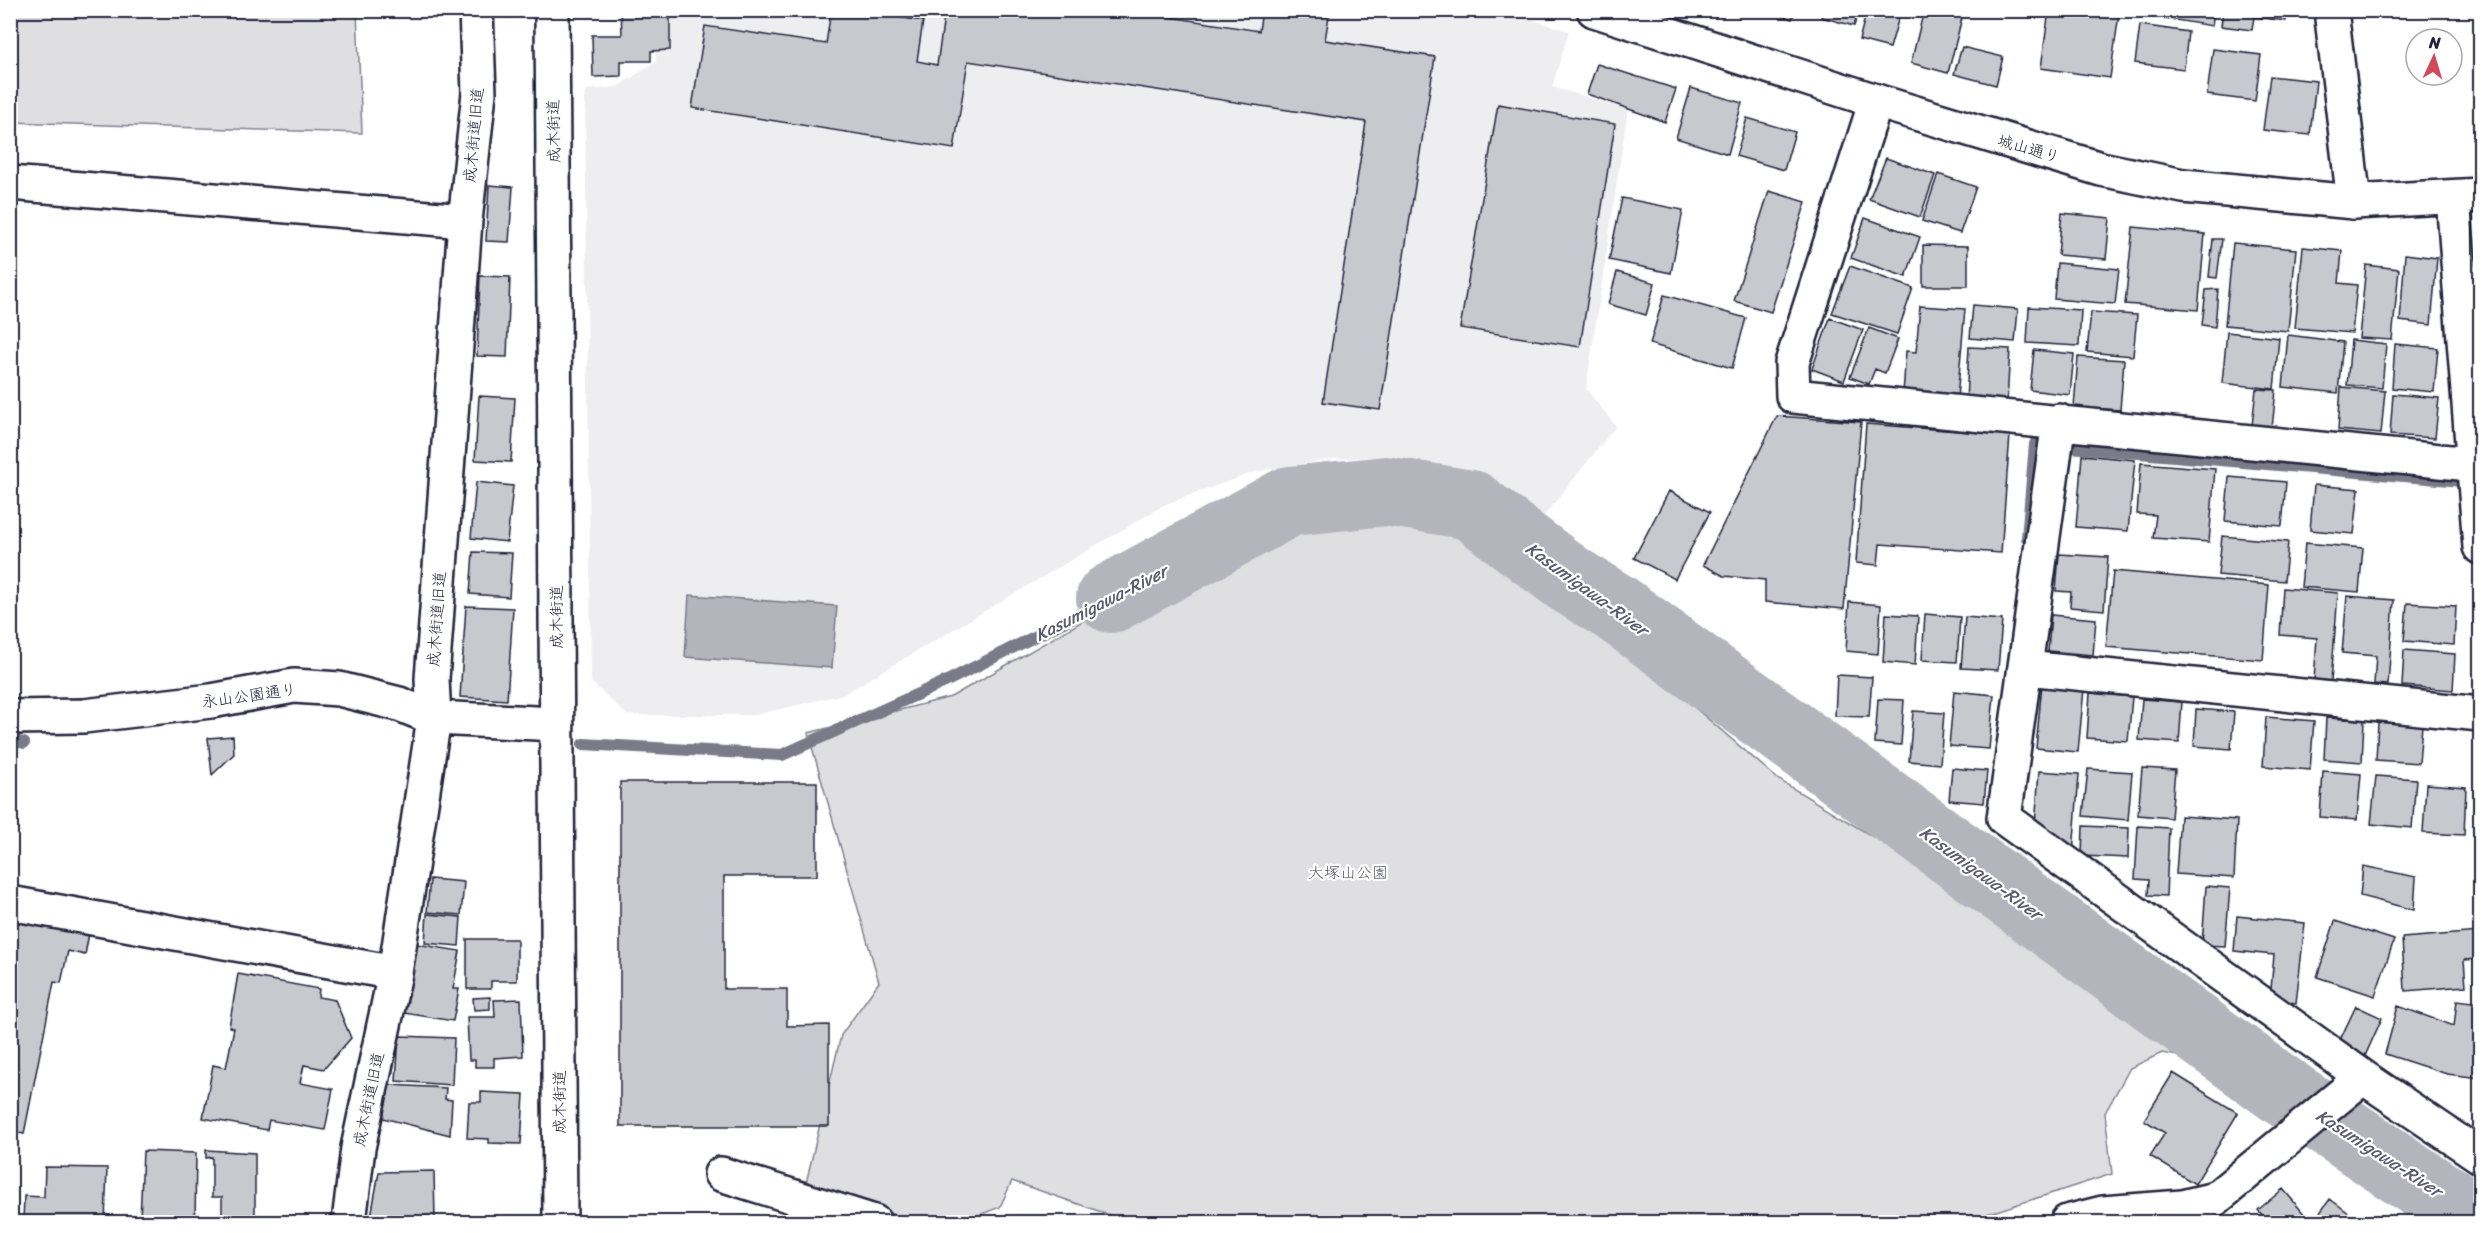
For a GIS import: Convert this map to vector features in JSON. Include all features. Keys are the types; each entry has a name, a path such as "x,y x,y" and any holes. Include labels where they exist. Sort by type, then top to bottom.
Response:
{"street":[{"name":"成木街道旧道","path":"349,1222 358,1148 395,973 434,718 432,679 465,221 479,93 476,10"},
{"name":"成木街道","path":"552,10 560,1222"},
{"name":"城山通り","path":"1594,10 1876,102 2101,169 2183,186 2354,202 2467,196"},
{"path":"2331,10 2354,202"},
{"path":"1876,102 1792,363 1792,396 2476,466"},
{"path":"10,183 465,221"},
{"path":"2467,196 2477,509 2481,547"},
{"path":"2059,423 2004,818 2356,1083 2481,1156"},
{"path":"2026,668 2481,714"},
{"name":"永山公園通り","path":"10,717 84,716 211,701 294,686 339,689 399,704 434,718 556,724"},
{"path":"10,903 395,973"},
{"path":"2067,1222 2103,1213 2182,1207 2215,1199 2356,1083"},
{"path":"721,1174 874,1222"}],"shaded area":[{"path":"1501,10 1569,31 1552,87 1628,109 1586,389 1616,426 1544,516 1464,472 1396,456 1332,459 1254,472 1166,504 844,694 755,715 627,715 591,682 585,90 617,87 656,62 656,11"},
{"path":"689,595 837,606 832,668 685,657"}],"green space":[{"path":"11,10 357,11 362,133 11,122"},
{"name":"大塚山公園","path":"1308,491 1386,491 1469,513 1779,780 2211,1041 2198,1060 2162,1053 2130,1068 2105,1113 2112,1174 1962,1222 1130,1222 1012,1181 1000,1207 961,1222 914,1222 806,1183 841,1035 879,982 808,733 951,697"}],"building":[{"path":"621,10 670,10 670,50 651,51 651,61 621,61 621,76 593,77 592,35 622,35"},
{"path":"831,10 851,10 923,21 917,61 937,65 945,10 1125,10 1259,31 1262,10 1330,10 1325,40 1435,57 1380,410 1323,402 1366,122 968,61 954,149 692,108 705,26 826,44"},
{"path":"1766,10 1795,10 1792,19"},
{"path":"1823,10 1859,10 1854,26 1821,17"},
{"path":"1867,10 1901,10 1890,48 1859,40"},
{"path":"1924,10 1964,10 1948,73 1911,63"},
{"path":"2049,10 2093,10 2119,14 2110,78 2041,68"},
{"path":"2139,10 2214,10 2212,26 2138,14"},
{"path":"2223,10 2287,10 2286,21 2254,17 2252,30 2221,26"},
{"path":"2140,25 2188,32 2184,69 2135,63"},
{"path":"1962,47 2003,57 1996,85 1954,74"},
{"path":"2213,49 2261,55 2255,101 2207,95"},
{"path":"1597,64 1676,89 1665,122 1587,94"},
{"path":"2270,76 2316,81 2310,135 2263,130"},
{"path":"1691,88 1742,103 1728,154 1676,138"},
{"path":"1498,104 1615,124 1580,347 1460,328"},
{"path":"1747,118 1795,132 1784,170 1736,156"},
{"path":"1886,158 1935,175 1920,217 1869,199"},
{"path":"1938,174 1976,187 1960,233 1922,221"},
{"path":"489,185 513,187 509,242 486,241"},
{"path":"1769,191 1806,202 1771,312 1734,301"},
{"path":"1622,198 1683,210 1671,273 1609,260"},
{"path":"2062,213 2110,218 2106,259 2058,255"},
{"path":"1865,218 1920,237 1906,277 1851,258"},
{"path":"2133,227 2205,234 2198,310 2125,304"},
{"path":"2213,239 2222,239 2217,278 2209,277"},
{"path":"2233,243 2296,249 2288,331 2225,325"},
{"path":"1923,245 1968,246 1968,286 1923,286"},
{"path":"2303,247 2342,251 2339,283 2357,285 2352,333 2295,328"},
{"path":"2405,254 2437,258 2431,325 2400,321"},
{"path":"2057,263 2119,269 2115,304 2054,299"},
{"path":"2366,265 2399,269 2392,340 2359,338"},
{"path":"1850,266 1913,288 1897,334 1832,313"},
{"path":"1617,272 1655,283 1646,315 1608,304"},
{"path":"480,276 510,277 507,357 477,356"},
{"path":"2218,289 2215,327 2202,325 2206,290"},
{"path":"1664,295 1746,318 1732,368 1650,344"},
{"path":"1973,305 2018,309 2015,342 1970,338"},
{"path":"1920,306 1965,309 1957,398 1903,394 1906,351 1916,352"},
{"path":"2029,307 2081,310 2079,346 2027,343"},
{"path":"2091,312 2137,315 2133,356 2087,352"},
{"path":"1830,318 1863,330 1844,381 1812,369"},
{"path":"1869,328 1898,339 1885,373 1875,369 1869,384 1850,377"},
{"path":"2227,332 2279,338 2274,389 2222,383"},
{"path":"2288,335 2343,342 2338,393 2283,387"},
{"path":"2351,340 2386,344 2382,388 2347,385"},
{"path":"2395,344 2438,348 2434,392 2392,388"},
{"path":"1969,347 2010,349 2007,402 1966,400"},
{"path":"2034,350 2074,354 2070,395 2030,390"},
{"path":"2078,357 2124,360 2120,410 2074,407"},
{"path":"2341,387 2385,391 2381,434 2338,430"},
{"path":"2256,389 2276,390 2272,428 2252,426"},
{"path":"2393,394 2439,398 2435,438 2390,435"},
{"path":"479,396 515,398 511,462 475,460"},
{"path":"1777,416 1861,422 1844,609 1765,602 1765,580 1724,576 1703,565"},
{"path":"1866,424 2010,435 2001,553 1880,544 1878,565 1856,563"},
{"path":"2082,455 2135,460 2128,531 2076,527"},
{"path":"2141,463 2215,469 2209,542 2153,538 2156,515 2137,514"},
{"path":"2229,477 2286,482 2282,526 2225,521"},
{"path":"476,482 513,486 507,542 471,538"},
{"path":"2314,485 2359,489 2354,534 2310,530"},
{"path":"1669,491 1710,512 1675,579 1634,558"},
{"path":"2222,536 2288,542 2284,581 2218,575"},
{"path":"2305,543 2363,548 2359,592 2301,587"},
{"path":"473,552 512,553 509,597 470,594"},
{"path":"2059,554 2108,557 2104,610 2070,607 2071,592 2056,591"},
{"path":"2113,571 2269,585 2263,660 2106,647"},
{"path":"2283,588 2338,593 2331,681 2314,680 2317,638 2280,635"},
{"path":"2347,596 2394,600 2388,685 2374,684 2376,656 2342,653"},
{"path":"1849,602 1881,605 1878,654 1846,651"},
{"path":"2407,603 2456,606 2454,645 2404,641"},
{"path":"466,606 513,608 507,700 460,697"},
{"path":"1886,614 1918,616 1915,665 1883,662"},
{"path":"1925,614 1960,617 1957,662 1922,660"},
{"path":"2051,615 2096,619 2093,655 2048,651"},
{"path":"1965,617 2002,620 1998,670 1961,668"},
{"path":"2404,650 2455,654 2453,690 2402,686"},
{"path":"1837,675 1872,677 1869,717 1835,716"},
{"path":"2042,684 2084,689 2078,752 2036,748"},
{"path":"1954,691 1994,695 1989,749 1949,746"},
{"path":"2090,693 2132,697 2128,741 2087,738"},
{"path":"1878,699 1904,700 1901,745 1875,743"},
{"path":"2142,699 2182,702 2179,743 2139,740"},
{"path":"2196,709 2234,712 2231,749 2194,746"},
{"path":"1913,711 1944,713 1940,764 1909,761"},
{"path":"2266,717 2314,721 2310,770 2263,766"},
{"path":"2326,718 2364,720 2362,762 2324,759"},
{"path":"2378,722 2422,725 2419,763 2376,760"},
{"path":"233,736 234,754 212,775 208,738"},
{"path":"1952,768 1987,771 1984,803 1949,800"},
{"path":"2142,768 2175,770 2171,818 2138,815"},
{"path":"2088,769 2132,772 2128,820 2083,816"},
{"path":"2039,771 2079,774 2073,853 2035,826"},
{"path":"2323,771 2361,774 2357,820 2320,817"},
{"path":"2376,776 2416,779 2412,828 2371,824"},
{"path":"620,782 817,782 817,876 724,876 724,989 787,989 787,1026 829,1025 829,1126 620,1126"},
{"path":"2426,784 2466,787 2464,835 2423,833"},
{"path":"2180,816 2237,820 2234,878 2176,874"},
{"path":"2083,826 2129,828 2128,858 2082,856"},
{"path":"2138,826 2169,828 2166,896 2148,895 2149,880 2135,879"},
{"path":"2363,866 2416,877 2414,910 2360,896"},
{"path":"430,879 464,882 461,915 427,912"},
{"path":"2206,886 2230,888 2225,946 2202,945"},
{"path":"427,914 461,917 459,946 425,943"},
{"path":"2237,916 2305,923 2296,1003 2270,1000 2274,955 2234,951"},
{"path":"10,919 89,933 85,955 68,951 61,983 54,982 24,1134 10,1131"},
{"path":"2335,921 2394,940 2375,996 2317,977"},
{"path":"2480,932 2480,959 2464,960 2466,986 2405,991 2402,938"},
{"path":"467,939 517,939 517,981 491,981 491,989 467,989"},
{"path":"416,944 460,951 453,989 459,989 453,1021 404,1013"},
{"path":"238,974 319,989 318,997 335,1000 351,1038 324,1069 304,1065 300,1083 333,1089 325,1130 269,1120 267,1130 203,1118 213,1065 226,1068 234,1028 229,1027"},
{"path":"490,997 490,1009 474,1010 473,998"},
{"path":"521,999 523,1056 494,1058 494,1067 475,1067 475,1060 469,1060 467,1017 495,1017 494,1000"},
{"path":"2457,1000 2480,1003 2480,1078 2447,1074 2385,1054 2398,1006 2454,1026"},
{"path":"2356,1006 2382,1018 2365,1056 2338,1044"},
{"path":"399,1036 454,1038 452,1085 396,1081"},
{"path":"2173,1073 2238,1113 2195,1184 2150,1156 2165,1133 2144,1120"},
{"path":"389,1085 446,1088 445,1099 452,1100 450,1135 383,1118"},
{"path":"481,1092 524,1094 521,1144 489,1143 489,1139 467,1138 469,1102 481,1102"},
{"path":"206,1150 255,1153 255,1222 238,1222 238,1218 222,1218 222,1197 212,1197 212,1157 206,1158"},
{"path":"143,1151 196,1153 195,1221 140,1220"},
{"path":"45,1167 107,1168 105,1222 23,1222 24,1196 44,1197"},
{"path":"434,1171 435,1222 370,1222 379,1172"},
{"path":"2283,1189 2311,1222 2268,1222 2258,1210"},
{"path":"2330,1199 2361,1222 2321,1222 2316,1218"}],"waterway":[{"path":"2027,538 2035,444 2473,482"},
{"name":"Kasumigawa-River","path":"1111,598 1290,501 1386,491 1471,505 1569,579 1616,608 2283,1091 2436,1194 2480,1219"},
{"name":"Kasumigawa-River","path":"583,744 782,755 947,681 1111,598"},
{"name":"Kasumigawa-River","path":"10,740 24,743"}]}
